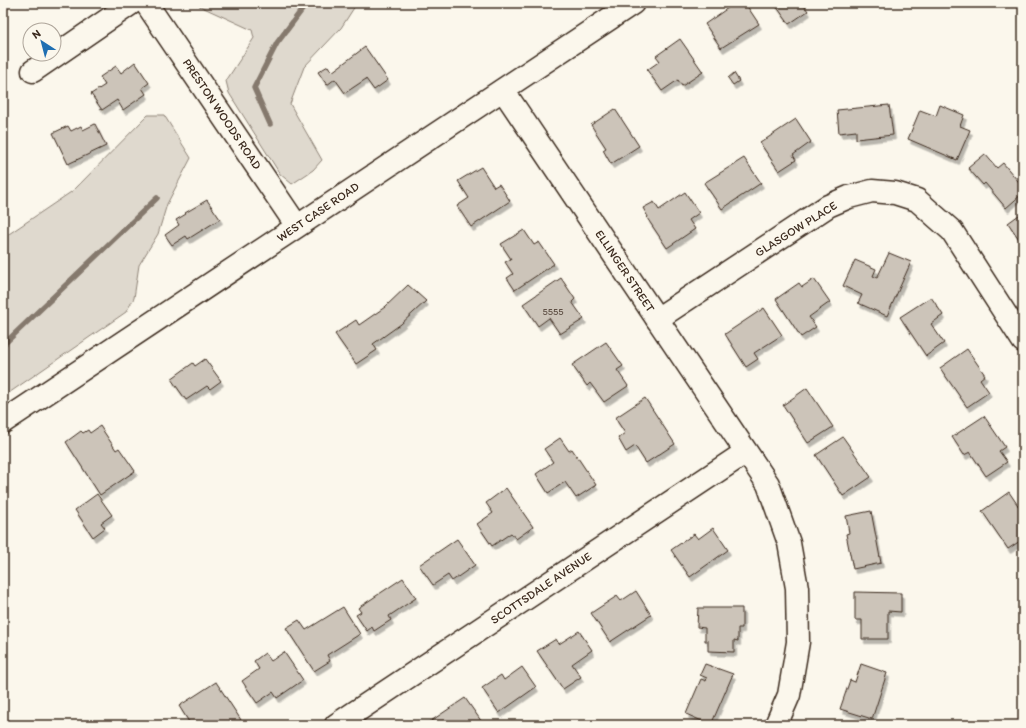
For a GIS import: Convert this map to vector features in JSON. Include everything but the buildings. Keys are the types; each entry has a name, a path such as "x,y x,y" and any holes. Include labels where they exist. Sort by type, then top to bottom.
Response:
{"street":[{"path":"33,71 132,3"},
{"name":"PRESTON WOODS ROAD","path":"146,3 297,226"},
{"name":"WEST CASE ROAD","path":"3,422 633,3"},
{"name":"ELLINGER STREET","path":"503,90 768,484 789,543 797,588 798,642 789,695 776,725"},
{"name":"GLASGOW PLACE","path":"657,319 828,206 849,196 872,191 895,193 917,200 935,214 952,231 1023,341"},
{"name":"SCOTTSDALE AVENUE","path":"336,725 746,452"}],"shaded area":[{"path":"193,3 357,3 341,28 304,67 290,104 322,160 313,170 292,184 280,174 229,93 226,81 254,38 252,30"},
{"path":"148,115 164,115 191,158 167,204 158,234 139,265 134,298 126,312 3,397 3,238 74,190"}],"waterway":[{"path":"270,124 254,88 277,43 307,3"},
{"path":"3,345 157,198"}]}
